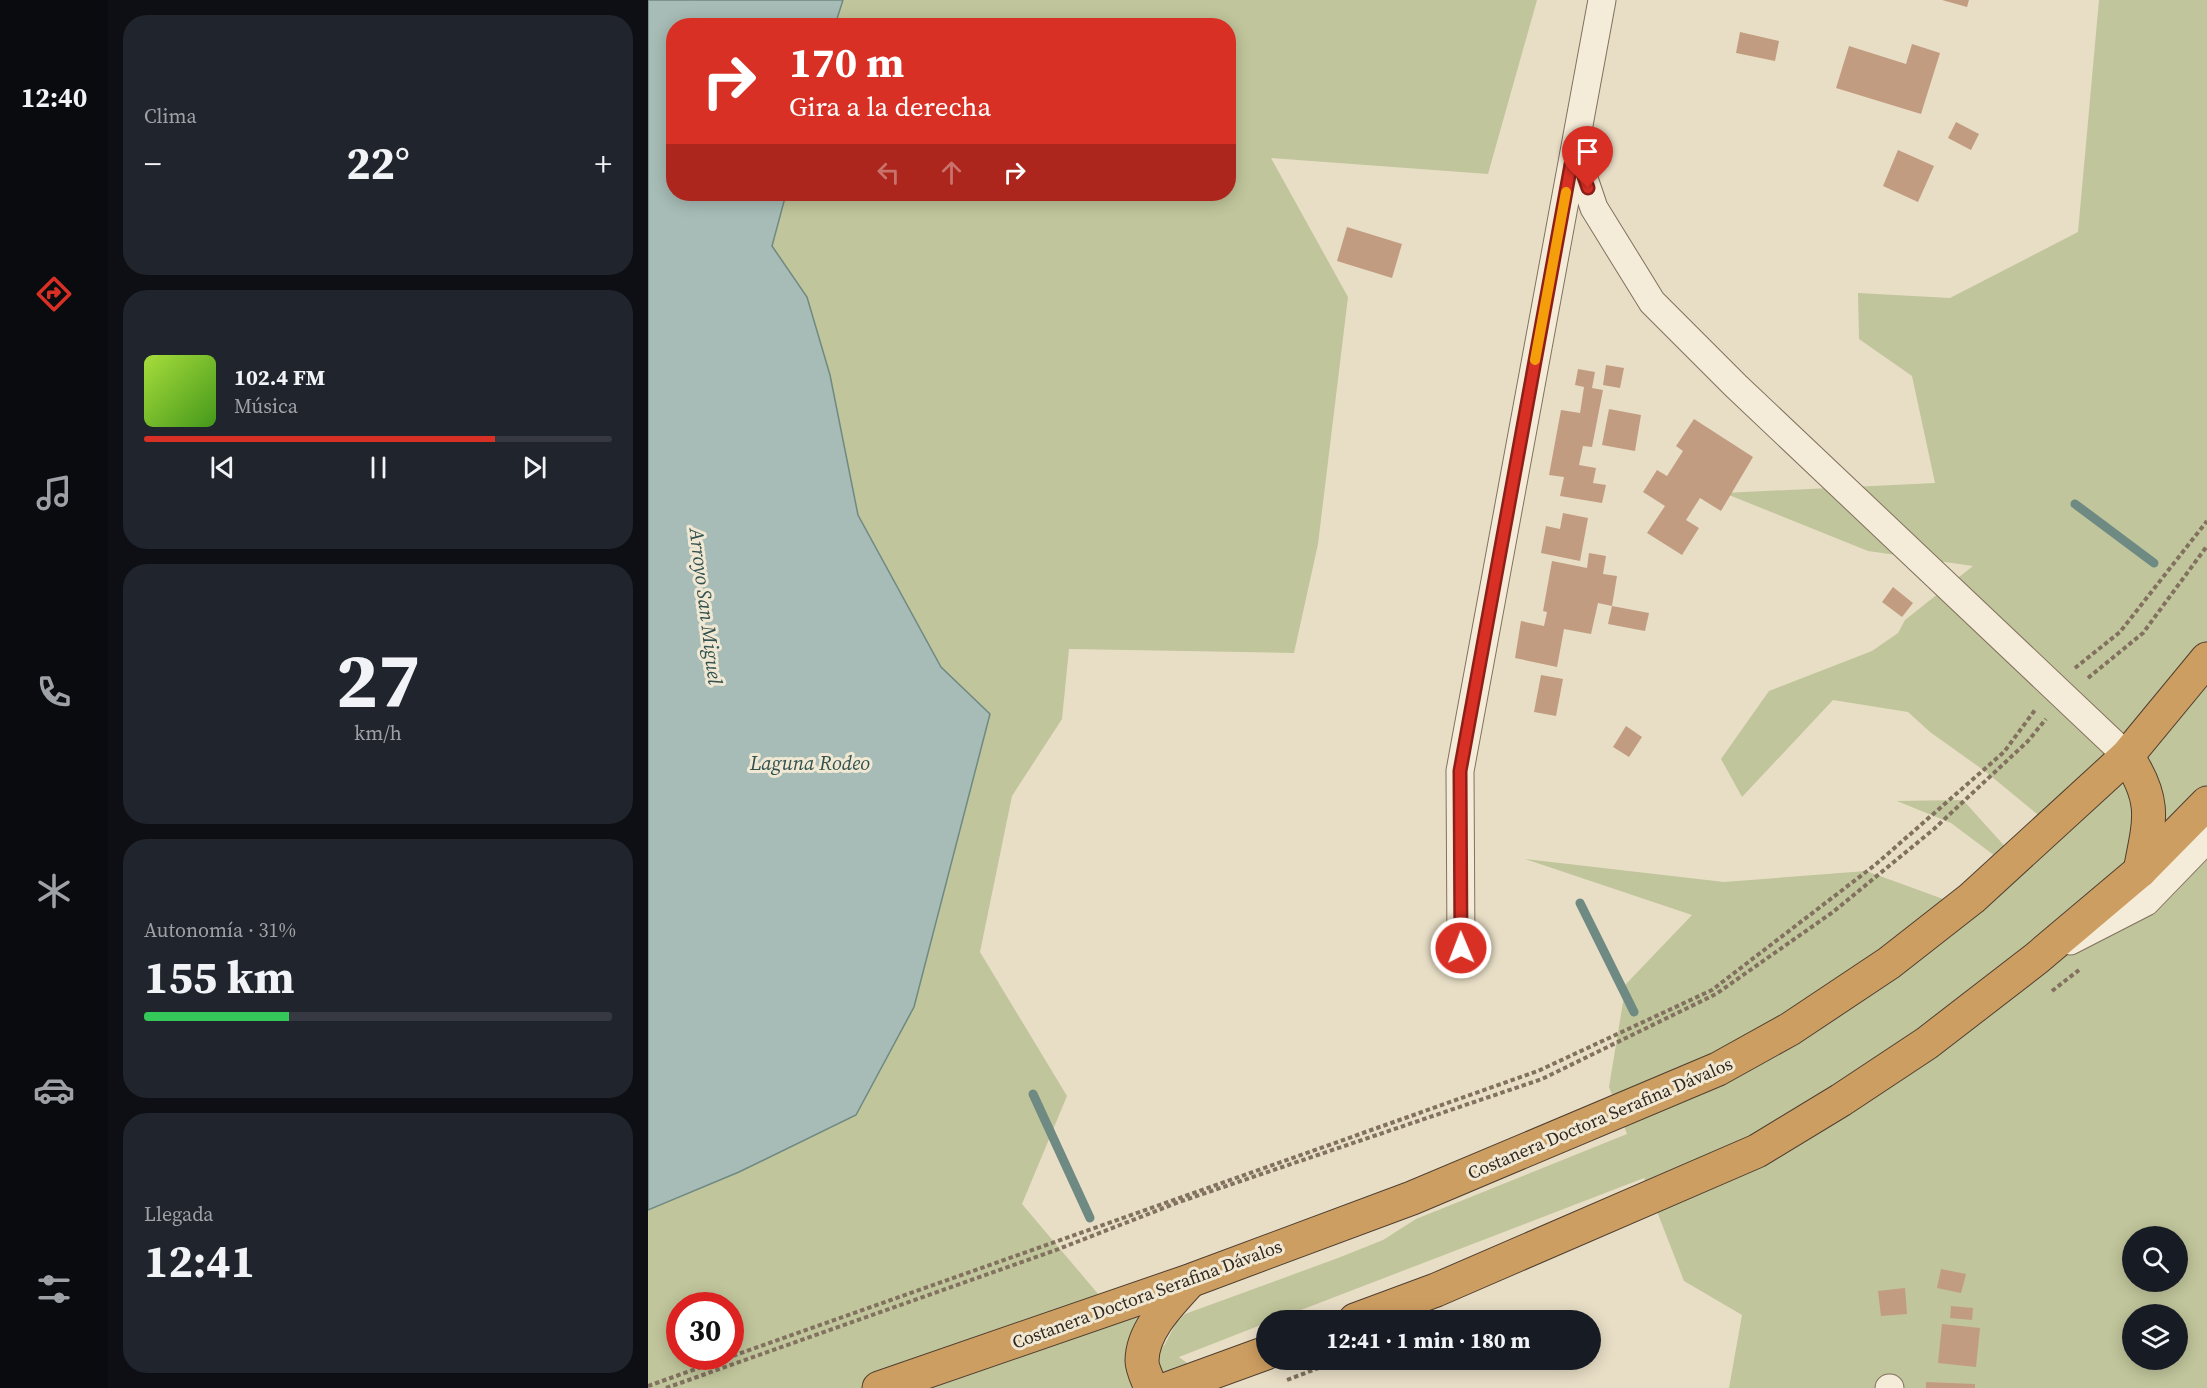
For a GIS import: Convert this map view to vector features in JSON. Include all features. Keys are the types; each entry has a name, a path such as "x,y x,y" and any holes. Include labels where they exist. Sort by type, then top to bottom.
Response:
{"highway":[{"name":"Costanera Doctora Serafina Dávalos","path":"879,1388 1192,1280 1423,1194 1718,1069 1790,1029 1889,963 1972,898 2127,756 2207,659"},
{"path":"2127,756 2143,780 2151,817 2140,871"},
{"path":"1382,1310 1436,1290 1757,1151 1841,1100 1927,1043 2037,958 2140,871 2207,803"},
{"path":"1151,1388 1141,1362 1146,1342 1162,1312 1192,1280"},
{"path":"1170,1388 1256,1357"}],"street":[{"path":"1461,948 1460,771 1602,0"},
{"path":"1574,148 1594,208 1652,302 1736,386 2127,756"},
{"path":"2037,958 2146,902 2207,838"}],"path":[{"path":"648,1386 1538,1071 1712,990 1875,866 2004,752 2058,692 2120,632 2207,520"},
{"path":"666,1388 1045,1254 1179,1202 1539,1080 1706,999 1833,912 1934,829 2028,741 2058,692 2143,633 2207,546"},
{"path":"1277,1384 1313,1370"}],"green space":[{"path":"648,0 1537,0 1488,174 1271,158 1348,297 1318,544 1294,653 1069,649 1062,719 1012,796 980,952 1067,1096 1022,1204 1104,1301 1140,1314 1139,1327 1164,1346 1176,1323 1185,1314 1383,1240 1416,1219 1627,1134 1609,1087 1626,984 1692,915 1525,859 1724,882 1866,871 1957,904 1995,856 1951,823 1897,801 1963,800 2019,862 2046,844 2037,814 1986,772 1930,732 1908,712 1833,700 1742,797 1721,759 1769,691 1872,651 1898,633 1905,620 1973,566 1868,551 1724,493 1935,483 1912,376 1859,339 1858,293 1950,298 2078,232 2099,0 2207,0 2207,1388 1729,1388 1742,1315 1684,1281 1644,1178 1301,1310 1256,1310 1256,1327 1179,1357 1220,1388 648,1388"}],"water":[{"name":"Laguna Rodeo","path":"648,0 843,0 837,18 666,18 666,201 784,201 772,246 807,297 830,375 858,515 941,667 990,714 914,1007 856,1115 739,1172 648,1210"}],"building":[{"path":"1942,0 1969,0 1967,7"},
{"path":"1740,32 1779,41 1775,61 1736,53"},
{"path":"1912,44 1940,53 1921,114 1836,88 1849,46 1906,64"},
{"path":"1956,122 1979,134 1971,150 1948,138"},
{"path":"1898,150 1934,166 1918,202 1883,186"},
{"path":"1347,227 1402,244 1392,278 1337,261"},
{"path":"1606,365 1624,368 1620,388 1603,385"},
{"path":"1578,369 1595,372 1592,388 1603,390 1592,447 1583,446 1579,465 1596,468 1593,483 1606,485 1602,503 1560,496 1564,477 1549,475 1561,410 1580,413 1584,387 1575,385"},
{"path":"1609,409 1641,415 1635,451 1602,445"},
{"path":"1694,419 1753,457 1721,511 1700,498 1686,520 1699,528 1682,555 1647,533 1665,506 1643,492 1657,470 1667,476 1683,451 1676,446"},
{"path":"1563,513 1588,518 1580,561 1541,553 1546,526 1560,529"},
{"path":"1589,553 1606,556 1603,574 1617,576 1612,606 1598,603 1591,634 1564,629 1557,667 1515,658 1521,621 1544,626 1547,612 1543,611 1552,561 1587,568"},
{"path":"1893,587 1913,603 1902,617 1882,602"},
{"path":"1612,606 1649,613 1645,631 1608,624"},
{"path":"1541,675 1563,679 1556,716 1534,712"},
{"path":"1626,726 1642,737 1629,757 1613,747"},
{"path":"1941,1269 1966,1274 1961,1293 1937,1288"},
{"path":"1905,1288 1907,1314 1881,1316 1878,1291"},
{"path":"1951,1306 1973,1308 1972,1320 1950,1318"},
{"path":"1942,1324 1980,1328 1976,1367 1938,1363"},
{"path":"1926,1382 1975,1384 1975,1388 1926,1388"}],"waterway":[{"path":"2075,504 2154,563"},
{"path":"1580,903 1634,1012"},
{"path":"1033,1094 1090,1218"}],"slow traffic":[{"path":"1535,360 1566,192"}],"route":[{"path":"1461,948 1460,771 1574,148 1588,188"}],"water label":[{"name":"Arroyo San Miguel","path":"706,606"}]}
